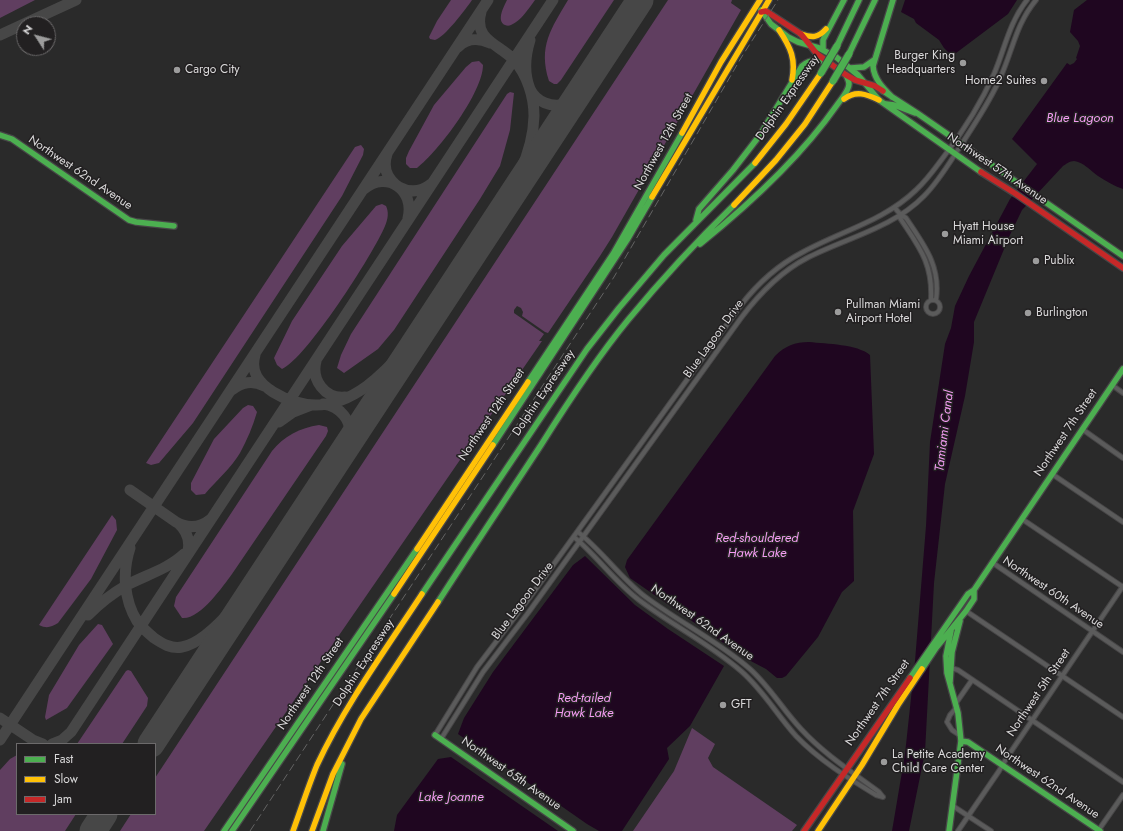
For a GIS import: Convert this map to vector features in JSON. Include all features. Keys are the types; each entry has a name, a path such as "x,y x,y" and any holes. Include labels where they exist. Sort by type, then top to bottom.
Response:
{"main road":[{"path":"760,0 761,12"},
{"name":"Northwest 12th Street","path":"224,831 408,563 613,254 760,0"},
{"path":"728,53 737,43 751,20 761,12 769,0"},
{"path":"823,49 823,40 844,0"},
{"name":"Dolphin Expressway","path":"293,831 307,790 327,744 348,708 427,587 587,349 644,277 771,144 794,114 821,73 837,46 859,0"},
{"path":"312,831 328,786 347,744 361,719 585,379 640,306 705,233 776,160 805,124 849,54 875,0"},
{"path":"892,97 874,76 872,69 893,0"},
{"path":"761,12 766,11 809,38 816,38 831,25"},
{"name":"Northwest 12th Street","path":"232,831 421,554 584,307 627,240 761,12"},
{"name":"Northwest 57th Avenue","path":"761,12 768,21 796,41 823,49 851,68 858,74 879,100 952,152 1123,268"},
{"path":"754,24 762,20 768,21"},
{"path":"779,30 790,46 793,56 794,68 791,86"},
{"path":"801,34 810,44"},
{"name":"Northwest 57th Avenue","path":"810,44 817,54 846,75 855,80 875,86 917,113 1021,187 1123,256"},
{"path":"695,222 699,209 733,170 760,135 800,70 807,62 816,60 828,62"},
{"path":"851,68 864,67 874,60"},
{"path":"840,103 849,86 846,75"},
{"path":"682,258 737,214 771,183 848,95 858,92 865,93 879,100"},
{"path":"886,104 895,104 908,112 917,113"},
{"name":"Northwest 62nd Avenue","path":"0,135 12,140 129,220 174,226"},
{"path":"1061,226 1074,230 1082,229"},
{"path":"1079,237 1086,236 1098,240"},
{"name":"Northwest 7th Street","path":"804,831 962,602 968,594 974,590 993,563 1123,369"},
{"name":"Northwest 7th Street","path":"818,831 931,656 974,599 974,590"},
{"path":"949,831 961,739 956,705 950,682 947,678 946,662 948,644 952,630 961,610 962,602"},
{"path":"950,682 952,677 952,646 960,619"},
{"name":"Northwest 65th Avenue","path":"438,737 573,831"},
{"name":"Northwest 62nd Avenue","path":"961,739 968,742 1099,831"},
{"path":"323,831 347,744"}],"street":[{"name":"Blue Lagoon Drive","path":"438,737 477,667 526,603 741,305 756,287 777,268 804,251 868,223 895,208 926,180 952,152 984,96 995,72 1012,22 1027,0"},
{"name":"Blue Lagoon Drive","path":"438,737 483,672 584,537 706,366 761,293 781,275 807,258 864,233 900,214 925,195 958,143 992,96 1004,70 1017,30 1024,16 1036,0"},
{"path":"895,208 906,218 929,253 937,280 936,300 940,304 940,311 937,314 932,315 927,312 926,307 931,300 931,279 927,264 921,251 900,218 900,214"},
{"path":"804,251 807,258"},
{"path":"931,300 936,300"},
{"path":"702,359 706,366"},
{"path":"1112,385 1123,393"},
{"path":"1082,429 1123,458"},
{"path":"1052,474 1123,522"},
{"path":"1022,519 1123,587"},
{"name":"Northwest 62nd Avenue","path":"574,537 634,595 724,657 741,671 757,686 791,730 807,747 828,764 845,771 876,795 883,797 879,792 845,771 805,734 771,691 750,669 642,594 578,532"},
{"name":"Northwest 60th Avenue","path":"993,563 1123,652"},
{"name":"Northwest 5th Street","path":"958,831 1123,587"},
{"path":"966,611 1123,717"},
{"path":"951,668 958,670 1123,782"},
{"path":"961,739 952,730 947,722 972,680"},
{"path":"1099,831 1123,795"},
{"path":"953,806 991,831"}],"shaded area":[{"path":"0,0 35,0 0,18"},
{"path":"451,0 472,0 455,23 444,34 435,40 430,39 429,37 437,21"},
{"path":"507,0 535,0 515,23 508,26 502,23 501,20 503,9"},
{"path":"568,0 614,0 561,80 557,84 554,84 549,81 546,69 546,48 548,38 556,20"},
{"path":"668,0 732,0 731,3 741,10 600,256 548,333 522,316 523,312 521,308 517,306 514,310 514,313 544,334 539,341 542,341 204,831 120,831 130,815 156,815 156,776"},
{"path":"479,61 483,65 481,76 468,105 437,149 417,168 410,168 406,164 406,158 434,105 466,67 472,62"},
{"path":"510,92 514,93 510,130 500,166 394,330 378,349 344,373 337,368 341,355 351,334 507,94"},
{"path":"361,145 364,149 363,155 342,196 193,423 159,463 151,465 146,463 355,147"},
{"path":"382,204 387,208 387,221 368,258 338,304 307,346 293,361 282,369 277,365 274,358 292,321 342,246 376,206"},
{"path":"248,405 253,406 257,412 250,433 240,453 228,469 205,494 196,495 191,490 191,483 214,439 243,408"},
{"path":"319,425 327,427 328,431 326,436 232,574 217,594 203,608 196,614 182,618 174,606 176,597 272,451 287,437 305,428"},
{"path":"112,515 116,520 117,530 91,579 58,623 49,627 39,625"},
{"path":"98,624 102,625 113,644 67,708 46,720 45,717 49,695 79,645"},
{"path":"126,671 131,671 148,698 147,706 123,743 78,743"},
{"path":"692,728 715,744 708,758 713,767 797,825 792,831 633,831 674,771"},
{"path":"16,756 16,815 75,815 65,831 0,831 0,770 10,759"}],"water":[{"path":"905,0 1017,0 1008,14 956,53 949,53 939,40 916,23 914,19 901,12"},
{"path":"1087,0 1123,0 1123,189 1104,180 1084,165 1077,162 1074,161 1063,166 1022,210 1009,237 974,322 974,342 965,396 945,484 934,583 925,752 909,831 892,831 905,754 915,661 926,526 930,442 945,344 951,328 955,306 969,276 1010,199 1037,164 1012,139 1067,63 1070,65 1077,59 1080,46 1078,41 1070,32 1074,10"},
{"name":"Red-shouldered Hawk Lake","path":"809,342 850,347 864,351 870,355 874,454 853,511 854,581 842,592 818,637 786,676 777,678 766,669 745,658 630,578 625,567 627,560 775,356 790,345"},
{"name":"Red-tailed Hawk Lake","path":"585,556 635,605 724,666 690,726 667,748 669,759 622,831 599,831 587,824 458,734 464,718 493,672 573,565"},
{"name":"Lake Joanne","path":"451,757 558,831 394,831 397,815 438,759"}],"taxiway":[{"path":"0,35 76,0"},
{"path":"0,740 488,0"},
{"path":"54,743 62,740 71,732 553,0"},
{"path":"632,12 639,0"},
{"path":"475,251 504,203 521,170 528,152 534,116 533,101 523,72 508,54 484,35 481,29 481,12"},
{"path":"458,47 469,40 482,40 490,43"},
{"path":"530,40 526,59 526,71 528,83 533,94 540,101 560,105 569,102 579,92"},
{"path":"387,154 385,163 386,171 396,185"},
{"path":"364,189 373,184 382,182 390,182 397,186 407,199 409,208 408,218"},
{"path":"399,187 415,191 423,189 431,184"},
{"path":"255,355 255,372 260,381 273,392 301,404 328,404 352,395 375,380 396,359 448,292"},
{"path":"316,361 316,375 321,387 331,395 345,397"},
{"path":"232,390 239,385 247,383 256,383 264,386"},
{"path":"323,404 329,405 340,411 344,415 349,426 349,438 340,456"},
{"path":"279,422 293,412 311,405"},
{"path":"130,490 176,522 185,526 198,526 211,519"},
{"path":"178,523 188,538 189,546 187,555"},
{"path":"130,548 127,557 125,576 129,604 137,621 154,638 167,646 182,647 195,642 209,632 224,618 252,585 284,541"},
{"path":"88,615 106,599 122,588 164,568 184,554"},
{"path":"0,718 33,740 40,743"}],"runway":[{"path":"152,743 640,0"},
{"path":"93,831 103,815"}],"railway":[{"path":"250,831 614,277 741,58 778,0"}],"traffic: fast":[{"path":"823,49 823,40 844,0"},
{"path":"837,46 859,0"},
{"path":"849,54 875,0"},
{"path":"892,97 882,87 877,79 873,66 893,0"},
{"path":"761,10 771,24 788,37 798,42 819,48 836,57 858,75 879,100 981,172"},
{"path":"821,73 837,46"},
{"path":"833,81 849,54"},
{"path":"696,220 699,209 733,170 760,135 802,66 814,60 828,63"},
{"path":"851,68 864,67 874,60"},
{"path":"700,244 774,179 823,125 849,87 846,75"},
{"path":"883,91 1123,256"},
{"path":"886,104 894,105 915,113"},
{"path":"528,382 613,254 682,133"},
{"path":"0,135 12,139 129,220 174,226"},
{"path":"422,594 587,349 619,308 664,255 755,163"},
{"path":"493,445 627,240 652,197"},
{"path":"438,602 572,397 605,350 628,320 666,276 734,205"},
{"path":"910,678 968,594 974,590 1123,369"},
{"path":"224,831 417,549"},
{"path":"922,669 936,648 974,599 974,590"},
{"path":"232,831 394,594"},
{"path":"950,682 952,652 960,621"},
{"path":"949,831 961,741 958,713 947,673 946,656 951,631"},
{"path":"435,735 573,831"},
{"path":"961,741 968,742 1100,831"},
{"path":"323,831 342,764"}],"traffic: slow":[{"path":"682,133 721,62 760,0"},
{"path":"652,197 769,0"},
{"path":"801,34 817,36 826,29"},
{"path":"779,30 787,42 792,54 792,80"},
{"path":"755,163 786,124 821,73"},
{"path":"734,205 776,160 805,124 833,81"},
{"path":"844,99 848,96 861,94 879,100"},
{"path":"417,549 528,382"},
{"path":"394,594 493,445"},
{"path":"293,831 317,765 328,743 366,678 422,594"},
{"path":"312,831 333,774 361,719 438,602"},
{"path":"818,831 862,765 898,705 922,669"}],"traffic: jam":[{"path":"761,12 766,11 801,34 817,54 846,75 855,80 875,86 883,91"},
{"path":"981,172 1016,194 1123,268"},
{"path":"804,831 910,678"}],"place":[{"name":"Burger King Headquarters","path":"963,63"},
{"name":"Cargo City","path":"177,70"},
{"name":"Home2 Suites","path":"1044,81"},
{"name":"Hyatt House Miami Airport","path":"945,234"},
{"name":"Publix","path":"1036,261"},
{"name":"Pullman Miami Airport Hotel","path":"838,312"},
{"name":"Burlington","path":"1028,313"},
{"name":"GFT","path":"723,705"},
{"name":"La Petite Academy Child Care Center","path":"884,762"}],"water label":[{"name":"Blue Lagoon","path":"1080,119"},
{"name":"Tamiami Canal","path":"945,431"}]}
